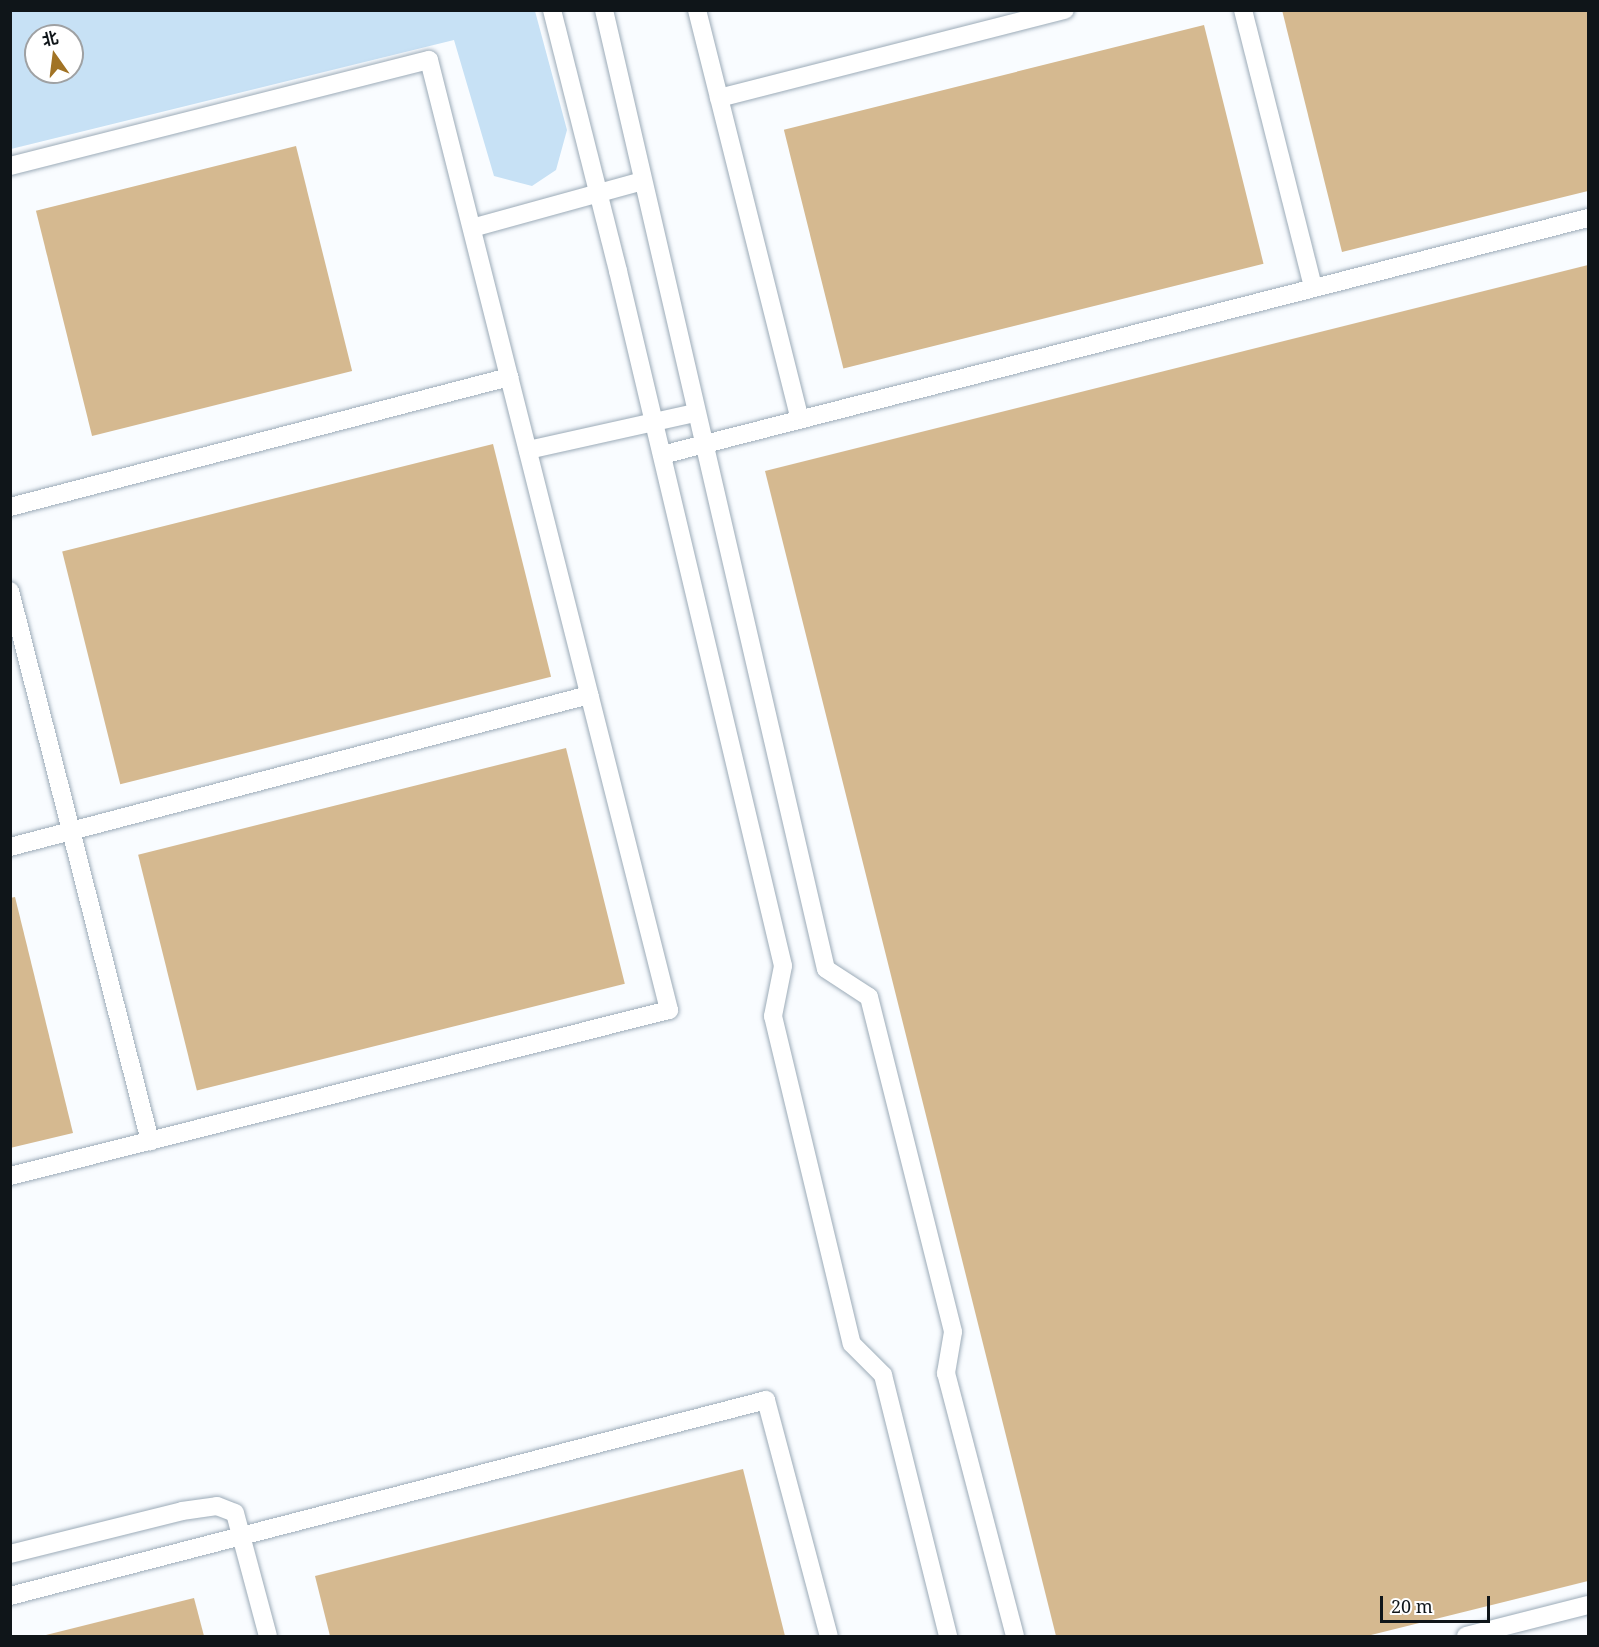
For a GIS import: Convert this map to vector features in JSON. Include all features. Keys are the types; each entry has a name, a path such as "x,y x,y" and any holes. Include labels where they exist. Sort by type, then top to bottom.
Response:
{"lane":[{"path":"552,10 662,455 783,966 773,1016 852,1344 883,1375 948,1636"},
{"path":"604,10 695,413 826,969 869,997 953,1332 946,1373 1015,1636"},
{"path":"697,10 800,419"},
{"path":"719,98 1065,10"},
{"path":"1243,10 1313,287"},
{"path":"10,166 429,60 669,1010 10,1176"},
{"path":"472,228 643,181"},
{"path":"662,455 1588,218"},
{"path":"10,507 509,377"},
{"path":"528,450 695,413"},
{"path":"10,591 150,1141"},
{"path":"10,846 589,695"},
{"path":"10,1596 766,1400 829,1636"},
{"path":"10,1554 182,1511 217,1506 235,1513 268,1636"},
{"path":"1466,1636 1588,1605"}],"shaded area":[{"path":"10,11 535,11 567,130 556,170 532,186 494,176 454,40 11,149"}],"building":[{"path":"1282,10 1588,10 1588,191 1342,252"},
{"path":"1204,25 1264,264 843,368 784,130"},
{"path":"296,146 352,371 92,436 36,211"},
{"path":"1588,265 1588,1581 1367,1636 1056,1636 765,471"},
{"path":"493,444 551,677 120,784 62,551"},
{"path":"566,748 625,984 197,1090 138,855"},
{"path":"15,897 73,1133 10,1148 10,898"},
{"path":"743,1469 785,1636 330,1636 315,1576"},
{"path":"194,1598 204,1636 42,1636"}]}
